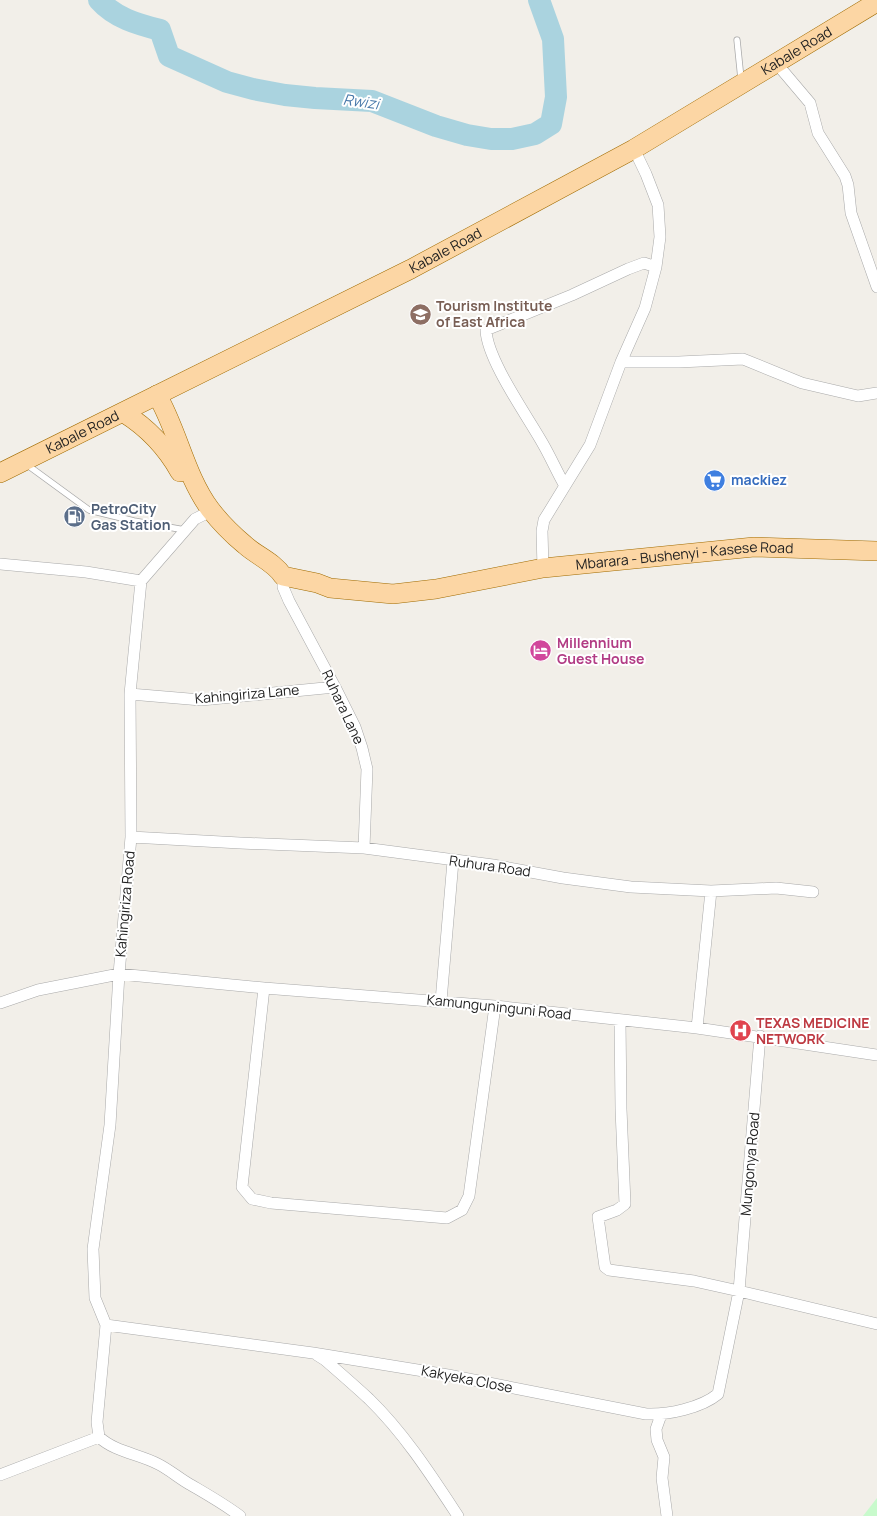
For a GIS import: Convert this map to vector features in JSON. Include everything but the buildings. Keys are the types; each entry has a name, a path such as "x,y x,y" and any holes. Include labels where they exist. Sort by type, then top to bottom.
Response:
{"main road":[{"name":"Kabale Road","path":"0,473 411,269 634,149 877,2"},
{"path":"178,441 176,415 178,405 184,390 193,378"},
{"name":"Mbarara - Bushenyi - Kasese Road","path":"157,395 168,416 193,480 217,530 239,551 267,573 283,582 343,600 403,601 455,591 495,578 543,568 754,547 877,550"},
{"name":"Mbarara - Bushenyi - Kasese Road","path":"124,412 140,423 171,455 208,512"}],"street":[{"path":"777,64 810,103 818,133 845,176 848,185 851,213 877,287"},
{"path":"543,568 542,531 544,520 590,446 621,362 645,308 656,267 660,237 658,205 634,149"},
{"path":"564,486 544,446 501,373 486,339 486,330 572,295 628,268 644,263 656,267"},
{"path":"621,362 743,359 802,383 858,396 877,393"},
{"path":"0,564 86,572 140,580 196,519 208,512"},
{"name":"Kahingiriza Road","path":"106,1325 95,1298 93,1249 110,1125 119,974 131,837 130,694 140,580"},
{"name":"Ruhara Lane","path":"283,582 335,686 362,748 366,769 364,848"},
{"name":"Kahingiriza Lane","path":"130,694 201,700 335,686"},
{"name":"Ruhura Road","path":"131,837 364,848 453,861 493,864 563,878 631,887 711,891 776,888 813,892"},
{"path":"442,1001 453,861"},
{"path":"697,1028 711,891"},
{"name":"Kamunguninguni Road","path":"0,1003 38,990 119,974 264,988 495,1006 760,1036 877,1055"},
{"path":"264,988 242,1187 252,1199 271,1203 447,1218 462,1210 469,1196 495,1006"},
{"path":"620,1020 620,1109 625,1204 617,1210 598,1217 605,1267 608,1270 694,1282 739,1291 877,1324"},
{"name":"Mungonya Road","path":"739,1291 760,1036"},
{"name":"Kakyeka Close","path":"106,1325 313,1353 448,1375 636,1412 660,1415 700,1405 718,1394 739,1291"},
{"path":"106,1325 97,1412 99,1437 109,1446 140,1456 159,1465 222,1502 240,1516"},
{"path":"313,1353 325,1360 370,1400 388,1420 430,1474 458,1516"},
{"path":"660,1415 656,1429 657,1440 664,1457 662,1478 667,1516"},
{"path":"0,1475 99,1437"}],"lane":[{"path":"736,40 742,84"},
{"path":"22,461 89,510 134,521 185,530"}],"green space":[{"path":"877,1498 877,1516 863,1516"}],"waterway":[{"name":"Rwizi","path":"99,0 119,16 160,30 169,56 227,82 285,95 372,101 436,126 467,135 491,139 512,139 535,134 551,124 556,97 553,39 539,0"}],"place":[{"name":"Tourism Institute of East Africa","path":"420,314"},
{"name":"mackiez","path":"715,480"},
{"name":"PetroCity Gas Station","path":"75,517"},
{"name":"Millennium Guest House","path":"541,651"},
{"name":"TEXAS MEDICINE NETWORK","path":"740,1031"}]}
